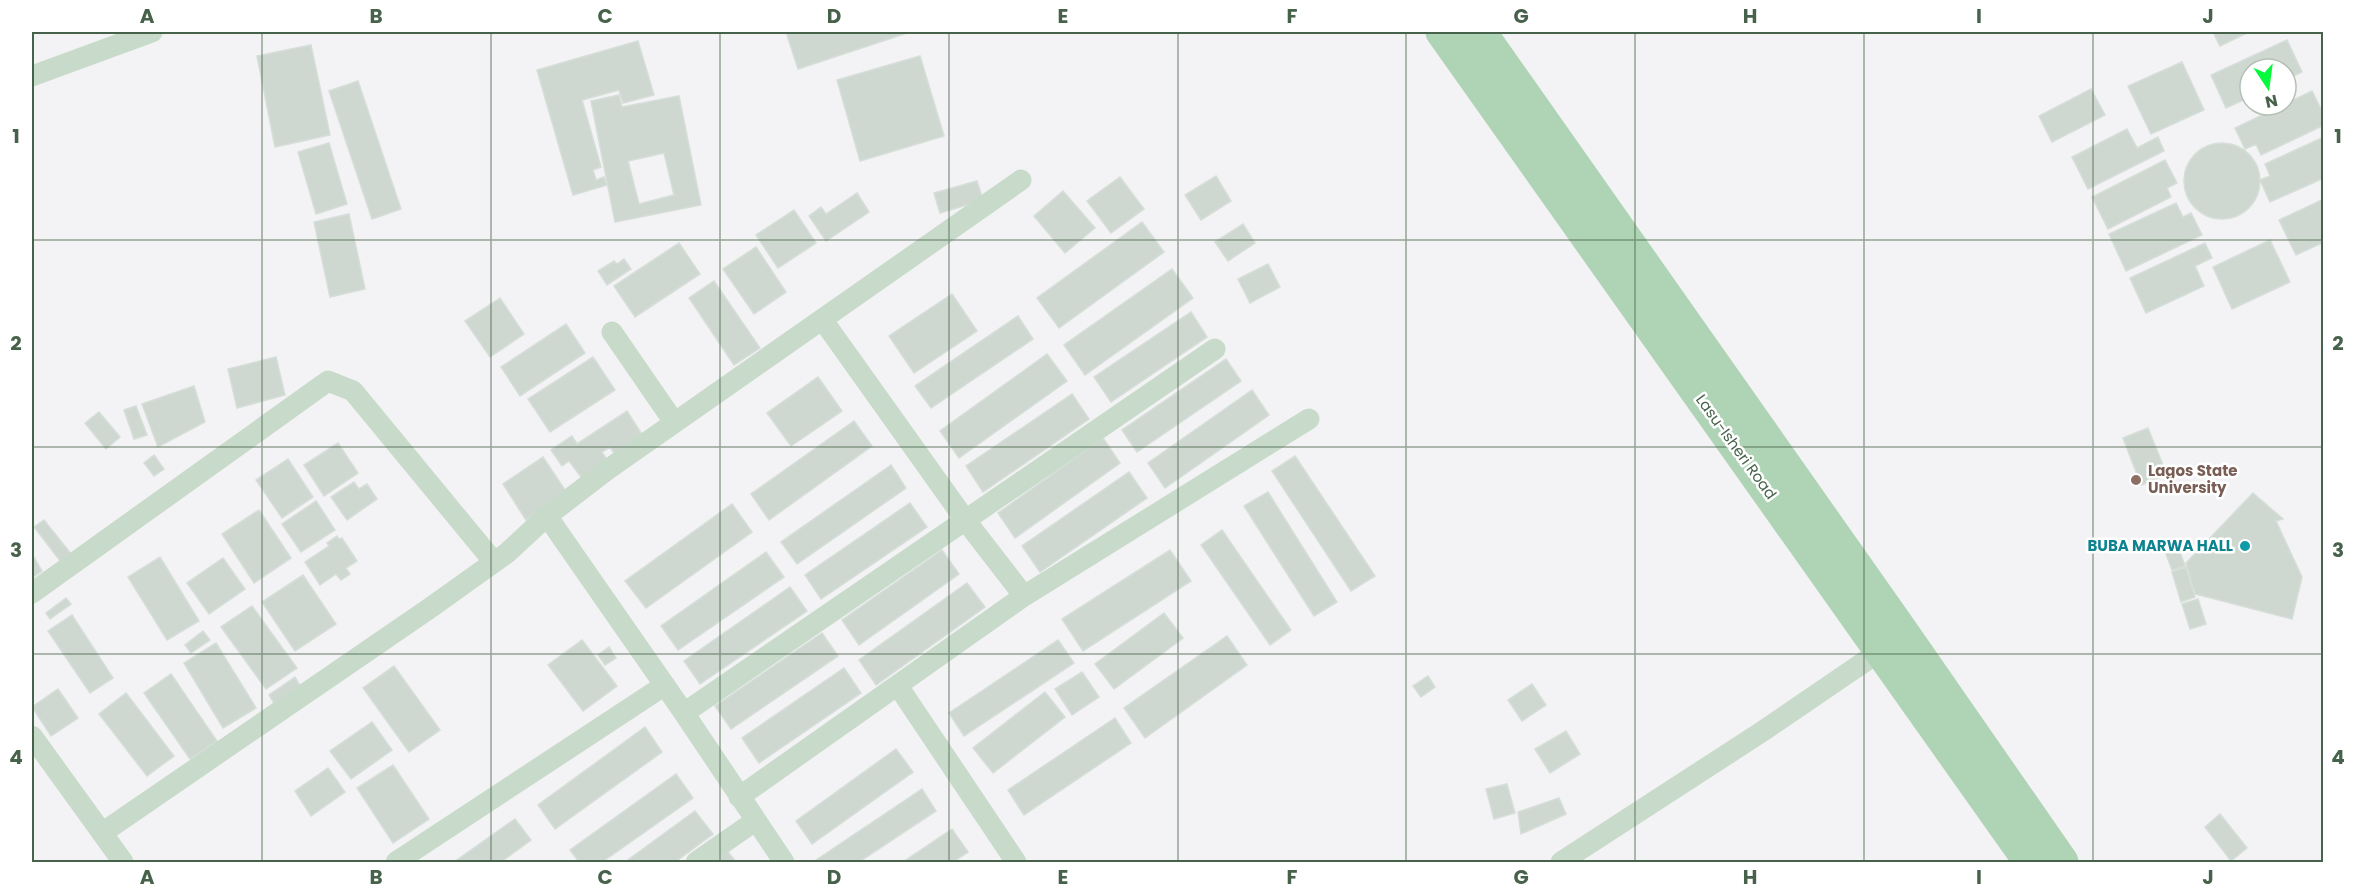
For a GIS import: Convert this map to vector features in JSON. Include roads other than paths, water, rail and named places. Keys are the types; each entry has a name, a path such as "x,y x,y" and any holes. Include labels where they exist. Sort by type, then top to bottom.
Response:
{"main road":[{"name":"Lasu-Isheri Road","path":"1442,32 1893,642 2062,862"},
{"name":"Lasu-Isheri Road","path":"1480,32 1893,642 2030,862"}],"street":[{"path":"32,76 152,32"},
{"path":"102,833 494,562 547,516 674,422 1021,180"},
{"path":"822,319 966,520 1024,596"},
{"path":"612,332 674,422"},
{"path":"684,713 1215,349"},
{"path":"32,593 328,381 353,392 494,562"},
{"path":"739,797 1024,596 1309,419"},
{"path":"547,516 784,862"},
{"path":"1561,862 1893,642"},
{"path":"396,862 664,685"},
{"path":"898,686 1016,862"},
{"path":"34,742 123,862"},
{"path":"696,862 755,821"}],"place":[{"name":"Lagos State University","path":"2136,480"},
{"name":"BUBA MARWA HALL","path":"2245,546"}]}
